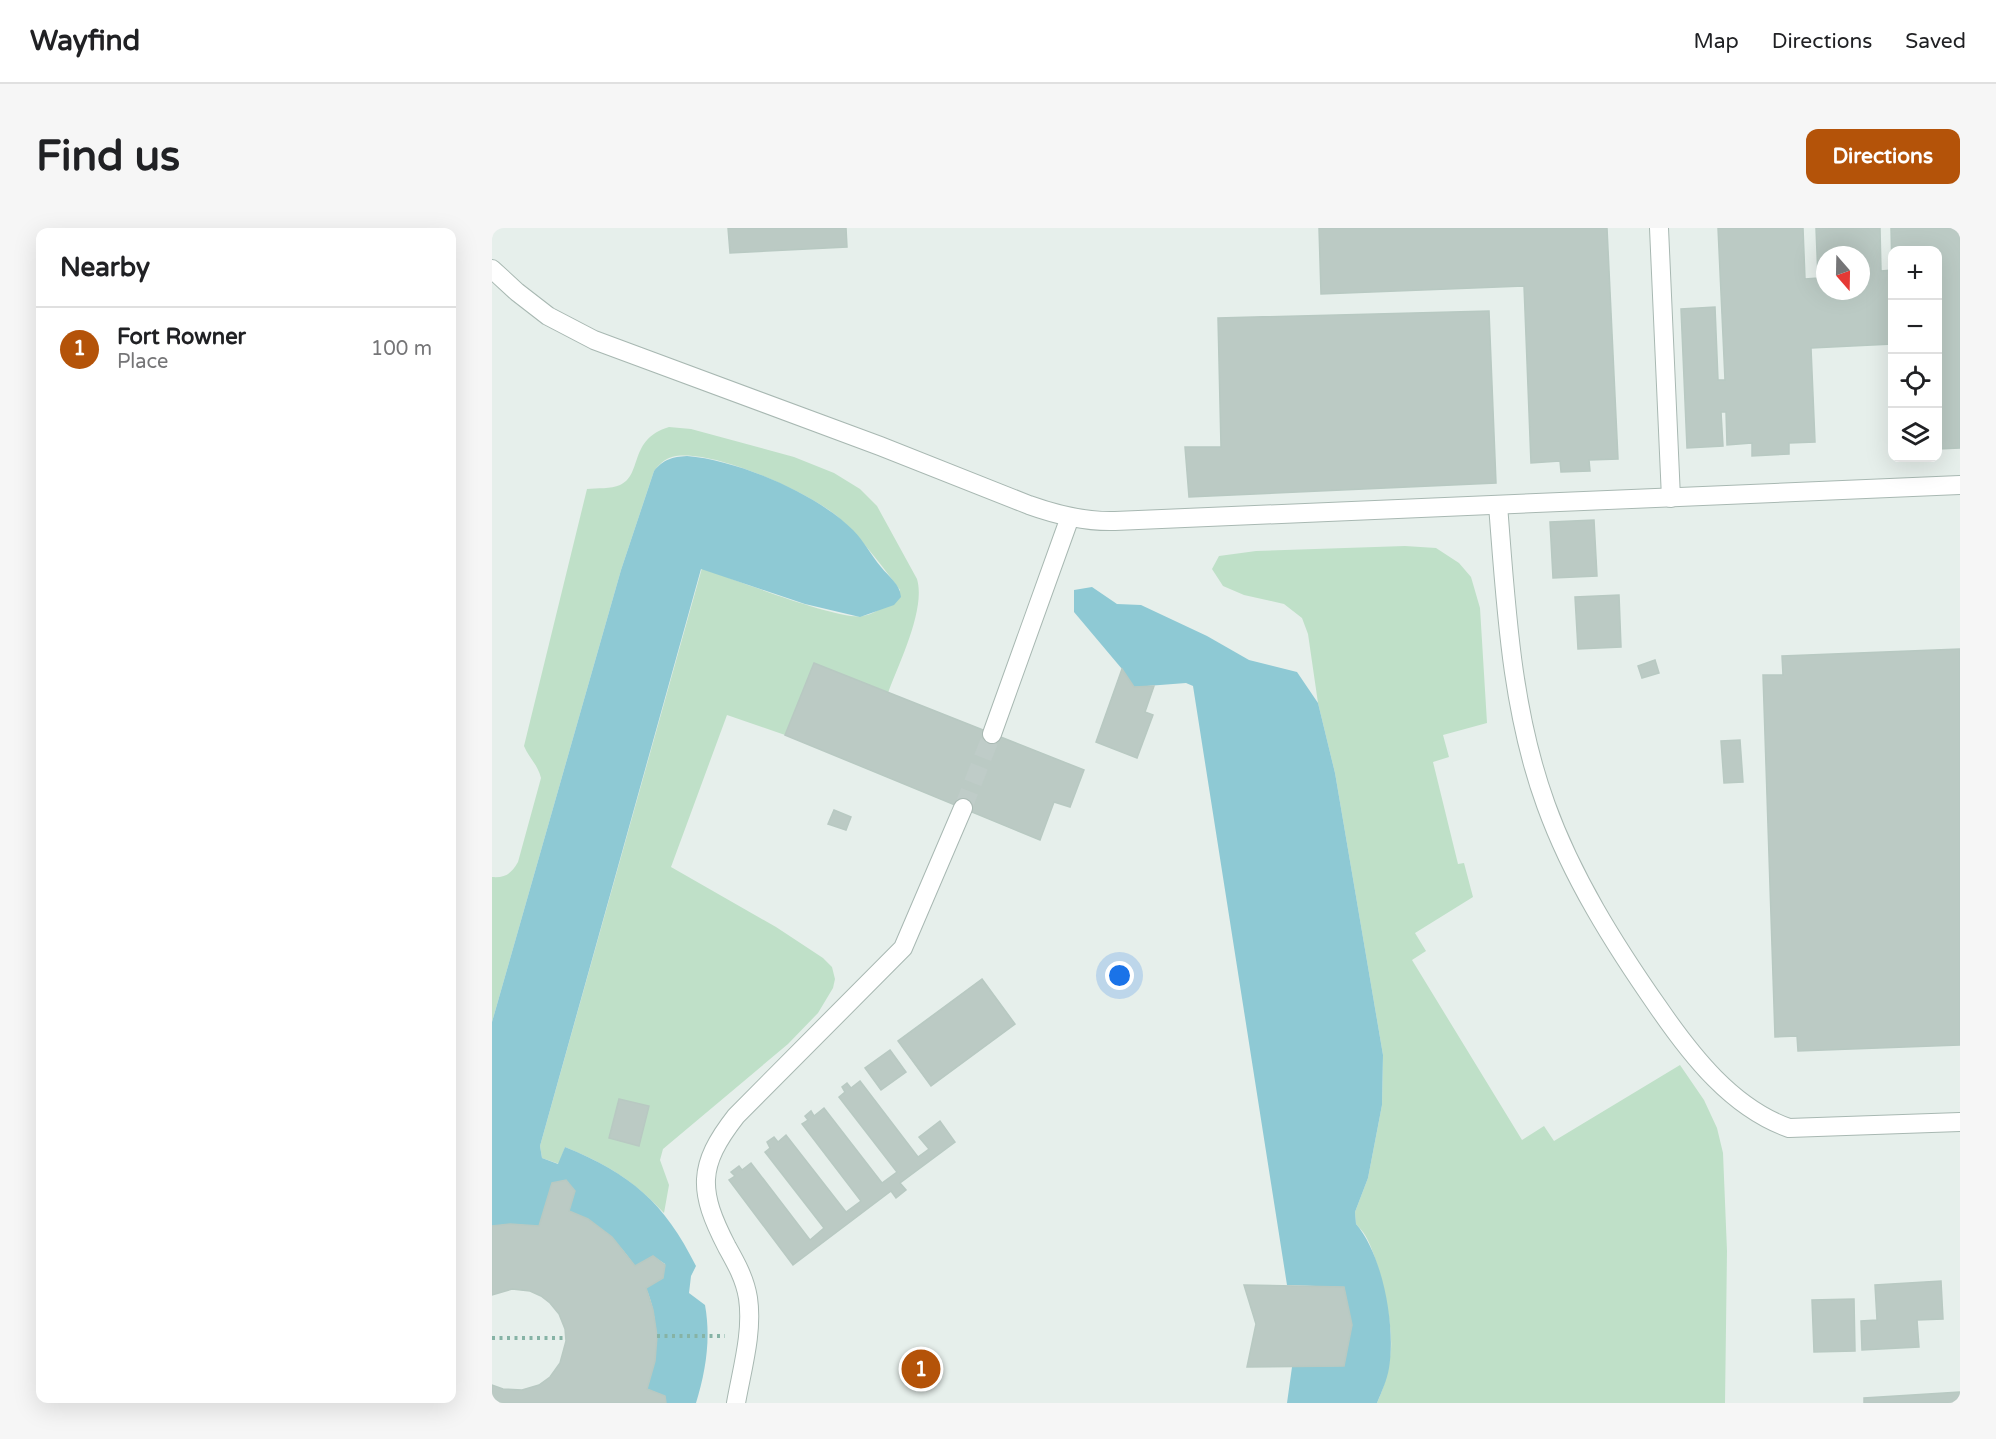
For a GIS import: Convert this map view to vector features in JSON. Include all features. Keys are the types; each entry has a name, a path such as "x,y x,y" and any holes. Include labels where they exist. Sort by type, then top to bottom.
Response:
{"lane":[{"path":"1659,228 1671,498"},
{"path":"492,269 517,292 548,315 594,340 868,442 1029,505 1084,520 1115,521 1960,485"},
{"path":"1498,505 1507,617 1518,699 1530,756 1545,804 1572,866 1598,913 1628,963 1674,1029 1702,1064 1727,1089 1765,1118 1789,1128 1960,1122"},
{"path":"992,734 1071,517"},
{"path":"736,1403 750,1316 748,1296 740,1272 710,1208 706,1176 709,1161 716,1145 736,1116 903,948 963,808"}],"path":[{"path":"657,1336 716,1336"},
{"path":"492,1338 566,1338"}],"green space":[{"path":"669,427 691,429 794,457 834,473 860,489 877,506 917,579 919,591 915,620 888,693 814,664 785,735 727,715 671,867 776,927 823,958 832,967 835,979 833,988 818,1013 788,1044 663,1149 660,1160 669,1185 664,1213 631,1183 607,1167 565,1147 559,1164 542,1158 540,1146 702,568 784,598 851,616 863,616 874,612 900,590 846,524 824,507 782,484 733,465 689,456 672,457 654,471 621,570 492,1022 492,877 507,874 518,862 541,778 524,746 587,489 612,487 627,480 647,440"},
{"path":"1405,546 1436,548 1459,563 1471,577 1480,608 1487,723 1443,735 1449,757 1433,762 1458,864 1464,863 1473,897 1415,933 1426,951 1412,960 1522,1140 1544,1126 1554,1141 1680,1065 1704,1100 1717,1128 1723,1153 1727,1251 1725,1403 1377,1403 1389,1363 1390,1323 1375,1259 1365,1235 1356,1224 1355,1212 1368,1178 1382,1105 1383,1055 1335,773 1318,703 1308,634 1302,618 1284,604 1244,595 1223,586 1212,569 1219,556 1256,551"}],"water":[{"path":"687,456 729,464 752,472 776,481 819,504 857,534 896,584 901,597 894,605 860,617 805,604 701,569 540,1146 542,1158 558,1164 565,1147 609,1168 627,1180 658,1207 684,1244 696,1266 691,1276 689,1293 705,1305 707,1317 707,1342 702,1379 696,1403 666,1403 665,1396 647,1389 656,1338 654,1313 646,1288 663,1278 665,1264 653,1256 635,1266 606,1233 569,1211 575,1191 566,1180 552,1183 539,1226 510,1224 492,1226 492,1022 621,570 654,471 669,459"},
{"path":"1092,587 1117,604 1141,605 1207,636 1249,660 1297,672 1318,703 1335,773 1383,1055 1382,1105 1368,1178 1355,1212 1356,1224 1374,1254 1389,1313 1391,1351 1389,1368 1377,1403 1287,1403 1292,1367 1344,1366 1352,1325 1344,1287 1287,1285 1193,686 1186,683 1134,687 1122,669 1074,612 1074,590"}],"building":[{"path":"728,228 846,228 847,247 730,253"},
{"path":"1319,228 1607,228 1618,459 1589,460 1590,471 1561,472 1560,461 1531,463 1524,286 1321,294"},
{"path":"1718,228 1803,228 1805,279 1816,278 1816,300 1870,300 1870,246 1817,246 1816,228 1880,228 1881,271 1888,270 1888,344 1811,348 1815,442 1789,443 1789,454 1752,456 1752,443 1727,445 1726,412 1721,412 1723,446 1687,448 1681,309 1715,307 1718,380 1725,380"},
{"path":"1891,228 1960,228 1960,448 1942,449 1942,246 1891,246"},
{"path":"1489,311 1496,483 1189,497 1185,447 1221,447 1218,318"},
{"path":"1594,520 1597,576 1553,578 1550,522"},
{"path":"1619,595 1621,647 1578,649 1575,597"},
{"path":"1960,649 1960,1045 1798,1051 1797,1036 1775,1037 1763,675 1783,675 1782,656"},
{"path":"1655,660 1659,673 1642,678 1638,666"},
{"path":"814,663 1084,770 1070,807 1054,802 1040,840 785,735"},
{"path":"1122,669 1134,687 1154,686 1145,712 1153,715 1137,758 1096,742"},
{"path":"1740,740 1743,782 1724,783 1721,741"},
{"path":"834,810 851,817 846,830 828,824"},
{"path":"982,979 1015,1024 931,1086 898,1041"},
{"path":"890,1050 906,1072 881,1090 865,1068"},
{"path":"860,1081 918,1157 929,1149 919,1137 940,1121 955,1142 900,1183 906,1190 896,1198 891,1191 793,1265 729,1180 735,1176 731,1172 739,1166 742,1170 751,1163 810,1240 824,1228 765,1152 770,1148 767,1142 774,1137 778,1142 786,1135 846,1212 861,1201 802,1124 808,1120 805,1116 811,1111 814,1116 824,1108 882,1183 897,1172 839,1097 845,1092 842,1087 847,1083 851,1088"},
{"path":"619,1099 649,1106 639,1146 609,1138"},
{"path":"566,1180 575,1191 569,1211 588,1219 612,1237 635,1266 653,1256 665,1265 663,1278 646,1288 653,1310 657,1336 655,1361 647,1389 665,1396 666,1403 492,1403 492,1385 503,1389 522,1390 539,1385 550,1377 560,1363 566,1341 565,1329 559,1314 541,1296 530,1291 512,1289 492,1295 492,1226 510,1224 539,1226 552,1183"},
{"path":"1941,1281 1943,1319 1917,1320 1919,1347 1862,1350 1861,1321 1877,1320 1875,1285"},
{"path":"1244,1285 1344,1287 1352,1325 1344,1366 1247,1367 1256,1324"},
{"path":"1854,1299 1855,1351 1814,1352 1812,1300"},
{"path":"1960,1392 1960,1403 1864,1403 1864,1398"}],"tunnel":[{"path":"963,808 992,734"}],"place":[{"name":"Fort Rowner","path":"921,1369"}]}
